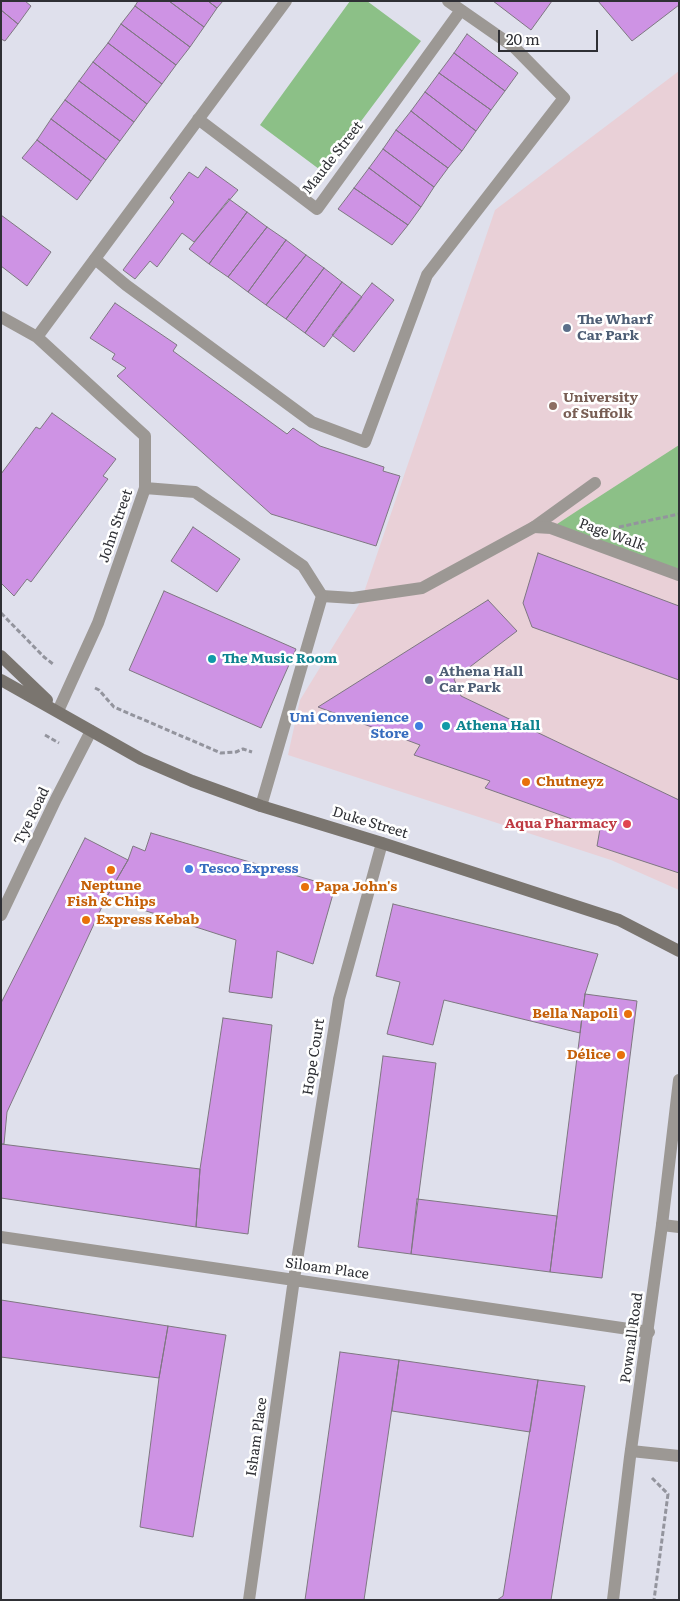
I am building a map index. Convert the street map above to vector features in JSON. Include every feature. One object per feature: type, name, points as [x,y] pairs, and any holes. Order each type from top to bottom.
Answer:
[{"type":"main road","name":"Duke Street","points":[[1,656],[58,711]]},
{"type":"main road","name":"Duke Street","points":[[1,680],[141,759],[184,778],[261,806],[619,920],[679,951]]},
{"type":"street","points":[[37,337],[286,1]]},
{"type":"street","points":[[95,260],[312,422],[365,442],[427,275],[564,98],[514,48],[448,1]]},
{"type":"street","name":"Maude Street","points":[[198,120],[317,209],[461,10]]},
{"type":"street","name":"John Street","points":[[1,317],[37,337],[144,436],[145,488],[98,623],[58,711]]},
{"type":"street","points":[[322,596],[353,598],[422,588],[534,527],[595,483]]},
{"type":"street","points":[[145,488],[195,492],[303,566],[322,596],[261,806]]},
{"type":"street","name":"Page Walk","points":[[534,527],[551,528],[679,575]]},
{"type":"street","name":"Tye Road","points":[[1,916],[56,799],[91,731]]},
{"type":"street","name":"Hope Court","points":[[294,1279],[339,999],[382,843]]},
{"type":"street","name":"Pownall Road","points":[[613,1600],[631,1451],[649,1332],[679,1080]]},
{"type":"street","points":[[662,1226],[679,1228]]},
{"type":"street","name":"Siloam Place","points":[[1,1238],[649,1332]]},
{"type":"street","name":"Isham Place","points":[[249,1600],[294,1279]]},
{"type":"street","points":[[631,1451],[679,1456]]},
{"type":"path","points":[[612,528],[679,514]]},
{"type":"path","points":[[1,613],[44,657],[73,677],[99,690],[114,707],[221,753],[236,752],[244,749],[274,758]]},
{"type":"path","points":[[654,1600],[668,1494]]},
{"type":"shaded area","name":"University of Suffolk","points":[[679,71],[679,890],[611,860],[288,755],[300,700],[361,601],[495,210]]},
{"type":"green space","points":[[350,1],[367,1],[421,41],[323,172],[260,125]]},
{"type":"green space","points":[[679,445],[679,575],[551,528],[583,507]]},
{"type":"building","points":[[1,1],[25,1],[31,6],[18,24],[1,10]]},
{"type":"building","points":[[138,1],[169,1],[204,27],[190,47],[135,6]]},
{"type":"building","points":[[169,1],[208,1],[217,8],[204,27]]},
{"type":"building","points":[[208,1],[223,1],[217,8]]},
{"type":"building","points":[[493,1],[552,1],[531,30]]},
{"type":"building","points":[[598,1],[679,1],[679,5],[632,41]]},
{"type":"building","points":[[135,6],[190,47],[176,65],[121,24]]},
{"type":"building","points":[[1,10],[18,24],[5,41],[1,39]]},
{"type":"building","points":[[121,24],[176,65],[162,84],[108,43]]},
{"type":"building","points":[[467,34],[518,73],[505,91],[454,53]]},
{"type":"building","points":[[108,43],[162,84],[147,104],[93,62]]},
{"type":"building","points":[[454,53],[505,91],[491,110],[439,73]]},
{"type":"building","points":[[93,62],[147,104],[134,122],[79,81]]},
{"type":"building","points":[[439,73],[491,110],[476,131],[425,92]]},
{"type":"building","points":[[79,81],[134,122],[120,141],[65,100]]},
{"type":"building","points":[[425,92],[476,131],[462,151],[411,111]]},
{"type":"building","points":[[65,100],[120,141],[106,160],[51,119]]},
{"type":"building","points":[[411,111],[462,151],[448,168],[396,130]]},
{"type":"building","points":[[51,119],[106,160],[91,181],[37,140]]},
{"type":"building","points":[[396,130],[448,168],[434,187],[383,149]]},
{"type":"building","points":[[37,140],[91,181],[77,200],[22,158]]},
{"type":"building","points":[[383,149],[434,187],[421,207],[369,168]]},
{"type":"building","points":[[206,167],[238,190],[194,242],[182,233],[157,267],[150,261],[135,279],[123,270],[174,202],[170,198],[189,172],[198,178]]},
{"type":"building","points":[[369,168],[421,207],[408,225],[354,188]]},
{"type":"building","points":[[354,188],[408,225],[392,245],[338,209]]},
{"type":"building","points":[[229,199],[247,212],[209,264],[189,249]]},
{"type":"building","points":[[247,212],[267,227],[228,277],[209,264]]},
{"type":"building","points":[[1,215],[51,252],[27,286],[1,266]]},
{"type":"building","points":[[267,227],[286,240],[248,292],[228,277]]},
{"type":"building","points":[[286,240],[306,255],[266,305],[248,292]]},
{"type":"building","points":[[306,255],[324,268],[286,319],[266,305]]},
{"type":"building","points":[[324,268],[342,282],[305,333],[286,319]]},
{"type":"building","points":[[342,282],[362,297],[324,347],[305,333]]},
{"type":"building","points":[[372,283],[394,300],[354,352],[332,335]]},
{"type":"building","points":[[115,303],[177,345],[173,351],[287,434],[293,428],[320,446],[384,467],[383,471],[400,476],[376,546],[271,514],[117,376],[126,368],[112,359],[115,354],[90,338]]},
{"type":"building","points":[[52,413],[116,459],[103,476],[108,479],[31,582],[27,579],[14,596],[1,583],[1,474],[36,427],[40,429]]},
{"type":"building","points":[[193,527],[240,559],[217,592],[171,561]]},
{"type":"building","points":[[538,553],[679,606],[679,680],[532,627],[523,603]]},
{"type":"building","name":"The Music Room","points":[[164,591],[296,649],[261,728],[129,670]]},
{"type":"building","name":"Athena Hall","points":[[488,600],[517,631],[454,679],[461,696],[679,800],[679,873],[597,846],[600,829],[485,788],[490,781],[414,755],[420,745],[318,707]]},
{"type":"building","points":[[151,833],[335,887],[313,964],[277,951],[272,998],[229,992],[236,940],[106,898],[128,860],[133,846],[145,851]]},
{"type":"building","points":[[85,838],[128,860],[106,898],[7,1112],[4,1144],[1,1144],[1,1003]]},
{"type":"building","points":[[393,904],[598,954],[585,994],[580,1033],[444,1000],[433,1045],[387,1034],[400,982],[376,976]]},
{"type":"building","points":[[585,994],[637,1001],[602,1278],[550,1272]]},
{"type":"building","points":[[223,1018],[272,1025],[248,1234],[196,1227],[200,1169]]},
{"type":"building","points":[[383,1056],[436,1063],[411,1254],[358,1247]]},
{"type":"building","points":[[1,1144],[200,1169],[196,1227],[1,1198]]},
{"type":"building","points":[[417,1199],[557,1216],[550,1272],[411,1254]]},
{"type":"building","points":[[1,1300],[168,1326],[159,1378],[1,1357]]},
{"type":"building","points":[[168,1326],[226,1335],[193,1537],[140,1527],[159,1378]]},
{"type":"building","points":[[340,1352],[399,1360],[364,1600],[305,1600]]},
{"type":"building","points":[[399,1360],[538,1380],[530,1432],[392,1411]]},
{"type":"building","points":[[538,1380],[585,1386],[551,1600],[497,1600],[503,1596]]},
{"type":"place","name":"The Wharf Car Park","points":[[567,328]]},
{"type":"place","name":"University of Suffolk","points":[[553,406]]},
{"type":"place","name":"The Music Room","points":[[212,659]]},
{"type":"place","name":"Athena Hall Car Park","points":[[429,680]]},
{"type":"place","name":"Uni Convenience Store","points":[[419,726]]},
{"type":"place","name":"Athena Hall","points":[[446,726]]},
{"type":"place","name":"Chutneyz","points":[[526,782]]},
{"type":"place","name":"Aqua Pharmacy","points":[[627,824]]},
{"type":"place","name":"Tesco Express","points":[[189,869]]},
{"type":"place","name":"Neptune Fish & Chips","points":[[111,870]]},
{"type":"place","name":"Papa John's","points":[[305,887]]},
{"type":"place","name":"Express Kebab","points":[[86,920]]},
{"type":"place","name":"Bella Napoli","points":[[628,1014]]},
{"type":"place","name":"Délice","points":[[621,1055]]}]
